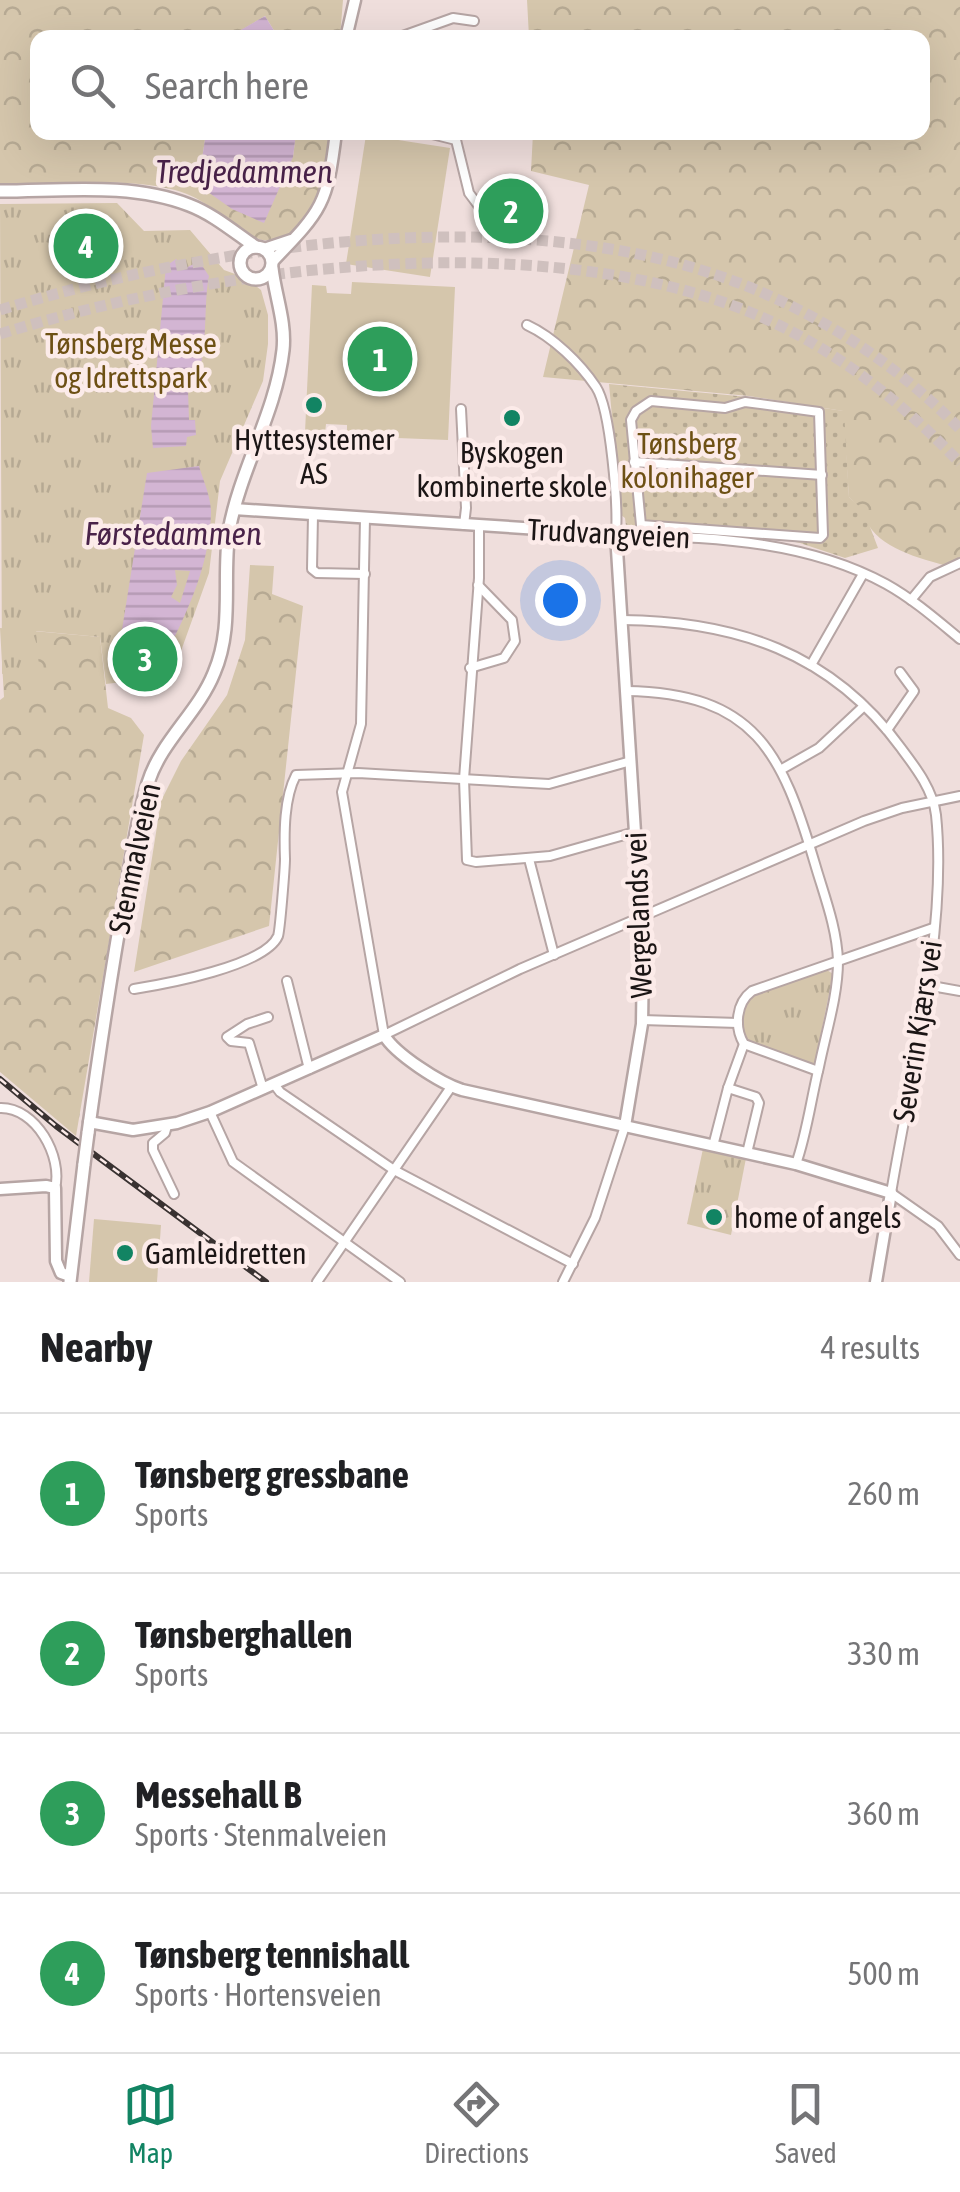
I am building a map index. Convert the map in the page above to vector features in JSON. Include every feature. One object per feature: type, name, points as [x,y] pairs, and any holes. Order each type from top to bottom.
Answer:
[{"type":"main road","points":[[348,30],[355,0]]},
{"type":"main road","points":[[256,279],[266,276],[321,208],[332,171],[335,140]]},
{"type":"main road","points":[[0,191],[145,194],[187,204],[260,248]]},
{"type":"main road","points":[[226,227],[241,257],[247,249],[300,234]]},
{"type":"main road","name":"Stenmalveien","points":[[70,1279],[114,957],[142,805],[161,753],[206,690],[221,653],[226,625],[228,540],[234,508],[271,401],[278,368],[283,340],[272,265],[260,248]]},
{"type":"main road","name":"Stenmalveien","points":[[241,257],[242,272],[256,279],[272,302],[278,368]]},
{"type":"main road","name":"Trudvangveien","points":[[234,508],[616,534]]},
{"type":"main road","name":"Wergelands vei","points":[[616,534],[641,918],[642,1020],[625,1126]]},
{"type":"main road","points":[[89,1128],[133,1130],[167,1126],[210,1112],[384,1034],[390,1045],[452,1087],[796,1164],[891,1193]]},
{"type":"main road","points":[[0,1190],[55,1188],[56,1261],[60,1272],[70,1279]]},
{"type":"main road","name":"Severin Kjærs vei","points":[[876,1282],[891,1193]]},
{"type":"street","points":[[419,30],[453,18],[474,21]]},
{"type":"street","points":[[456,140],[469,192],[478,205]]},
{"type":"street","points":[[527,325],[548,335],[598,388],[606,410],[616,534]]},
{"type":"street","points":[[647,402],[724,408],[745,402],[819,412],[822,475],[824,532],[820,538],[641,525],[631,420],[647,402]]},
{"type":"street","points":[[461,410],[464,525]]},
{"type":"street","points":[[634,462],[822,475]]},
{"type":"street","points":[[313,515],[312,569],[318,573],[365,574]]},
{"type":"street","points":[[365,518],[360,724],[346,774],[343,803],[384,1034],[809,844],[886,813],[960,796]]},
{"type":"street","points":[[479,526],[464,780],[467,860],[528,859],[635,832]]},
{"type":"street","name":"Trudvangveien","points":[[616,534],[778,546],[863,574],[911,600],[960,639]]},
{"type":"street","points":[[911,600],[930,577],[960,563]]},
{"type":"street","points":[[811,665],[863,574]]},
{"type":"street","points":[[470,668],[504,658],[516,641],[512,620],[478,585]]},
{"type":"street","name":"Severin Kjærs vei","points":[[622,620],[671,621],[716,628],[777,647],[811,665],[864,706],[887,730],[918,772],[933,801],[933,928],[891,1193]]},
{"type":"street","points":[[887,730],[914,691],[900,672]]},
{"type":"street","points":[[626,691],[693,698],[721,710],[758,739],[782,769],[809,844],[834,932],[838,963],[835,996],[796,1164]]},
{"type":"street","points":[[782,769],[818,748],[864,706]]},
{"type":"street","points":[[134,989],[204,976],[270,947],[277,939],[285,867],[283,838],[293,777],[300,773],[548,784],[631,762]]},
{"type":"street","points":[[528,859],[554,955]]},
{"type":"street","points":[[818,1071],[744,1044],[738,1024],[740,1007],[748,994],[933,928]]},
{"type":"street","points":[[287,980],[309,1068]]},
{"type":"street","points":[[926,984],[960,991]]},
{"type":"street","points":[[268,1017],[227,1037],[231,1041],[249,1042],[269,1086],[394,1170],[573,1264]]},
{"type":"street","points":[[642,1020],[738,1024]]},
{"type":"street","points":[[713,1146],[744,1044]]},
{"type":"street","points":[[316,1282],[452,1087]]},
{"type":"street","points":[[728,1088],[756,1097],[760,1103],[747,1153]]},
{"type":"street","points":[[0,1108],[14,1110],[50,1141],[57,1174],[55,1188]]},
{"type":"street","points":[[210,1112],[233,1162],[400,1282]]},
{"type":"street","points":[[167,1126],[153,1143],[153,1150],[174,1194]]},
{"type":"street","name":"Wergelands vei","points":[[563,1282],[603,1198],[625,1126]]},
{"type":"street","points":[[891,1193],[938,1226],[960,1255]]},
{"type":"green space","points":[[0,0],[343,0],[341,30],[274,30],[265,16],[242,30],[30,30],[30,140],[205,140],[198,185],[293,157],[295,140],[329,140],[316,202],[289,234],[267,241],[254,237],[206,204],[175,190],[154,186],[110,182],[0,187]]},
{"type":"green space","points":[[527,0],[960,0],[960,570],[901,551],[872,530],[849,497],[843,411],[749,396],[543,377],[589,185],[531,171],[533,140],[930,140],[930,30],[529,30]]},
{"type":"green space","points":[[365,140],[398,140],[450,148],[430,277],[346,264]]},
{"type":"green space","name":"Tønsberg Messe og Idrettspark","points":[[117,203],[144,231],[190,230],[224,270],[246,278],[261,290],[268,315],[263,381],[220,481],[209,573],[172,676],[106,684],[100,637],[36,631],[39,667],[2,674],[0,204]]},
{"type":"green space","points":[[352,282],[455,287],[448,440],[347,436],[347,425],[326,424],[325,433],[305,432],[312,285],[326,286],[327,293],[351,294]]},
{"type":"green space","name":"Tønsberg kolonihager","points":[[609,384],[749,397],[844,411],[849,497],[864,511],[878,548],[845,558],[765,536],[626,526],[621,515]]},
{"type":"green space","points":[[250,565],[274,566],[272,594],[303,606],[269,926],[134,972],[161,801],[181,761],[227,695],[245,640]]},
{"type":"green space","points":[[0,628],[100,637],[108,708],[131,718],[144,735],[76,1136],[0,1072],[0,700],[4,697]]},
{"type":"green space","points":[[827,970],[833,974],[815,1063],[807,1064],[747,1042],[742,1019],[750,997]]},
{"type":"green space","points":[[704,1144],[747,1153],[731,1235],[687,1224]]},
{"type":"green space","name":"Gamleidretten","points":[[94,1219],[161,1225],[157,1282],[89,1282]]},
{"type":"water","points":[[265,16],[274,30],[241,30]]},
{"type":"water","name":"Tredjedammen","points":[[205,140],[295,140],[293,157],[264,223],[232,209],[198,185]]},
{"type":"water","points":[[176,259],[186,268],[199,261],[209,276],[203,353],[188,390],[189,420],[195,420],[196,435],[187,437],[186,446],[153,448],[151,426],[166,266]]},
{"type":"water","name":"Førstedammen","points":[[199,466],[211,506],[204,562],[173,640],[121,636],[147,473]],"holes":[[[175,570],[190,571],[180,603],[171,597],[177,585]]]},
{"type":"tunnel","points":[[0,310],[88,285],[281,249],[382,239],[482,237],[580,245],[674,262],[789,305],[867,351],[960,429]]},
{"type":"tunnel","points":[[0,334],[86,310],[277,274],[377,265],[477,263],[574,270],[667,286],[781,326],[864,377],[960,463]]},
{"type":"railway","points":[[0,1079],[56,1126],[266,1282]]},
{"type":"place","name":"Tønsberghallen","points":[[511,211]]},
{"type":"place","name":"Tønsberg tennishall","points":[[86,246]]},
{"type":"place","name":"Tønsberg gressbane","points":[[380,359]]},
{"type":"place","name":"Hyttesystemer AS","points":[[314,405]]},
{"type":"place","name":"Byskogen kombinerte skole","points":[[512,418]]},
{"type":"place","name":"Messehall B","points":[[145,659]]},
{"type":"place","name":"home of angels","points":[[714,1217]]},
{"type":"place","name":"Gamleidretten","points":[[125,1253]]}]
